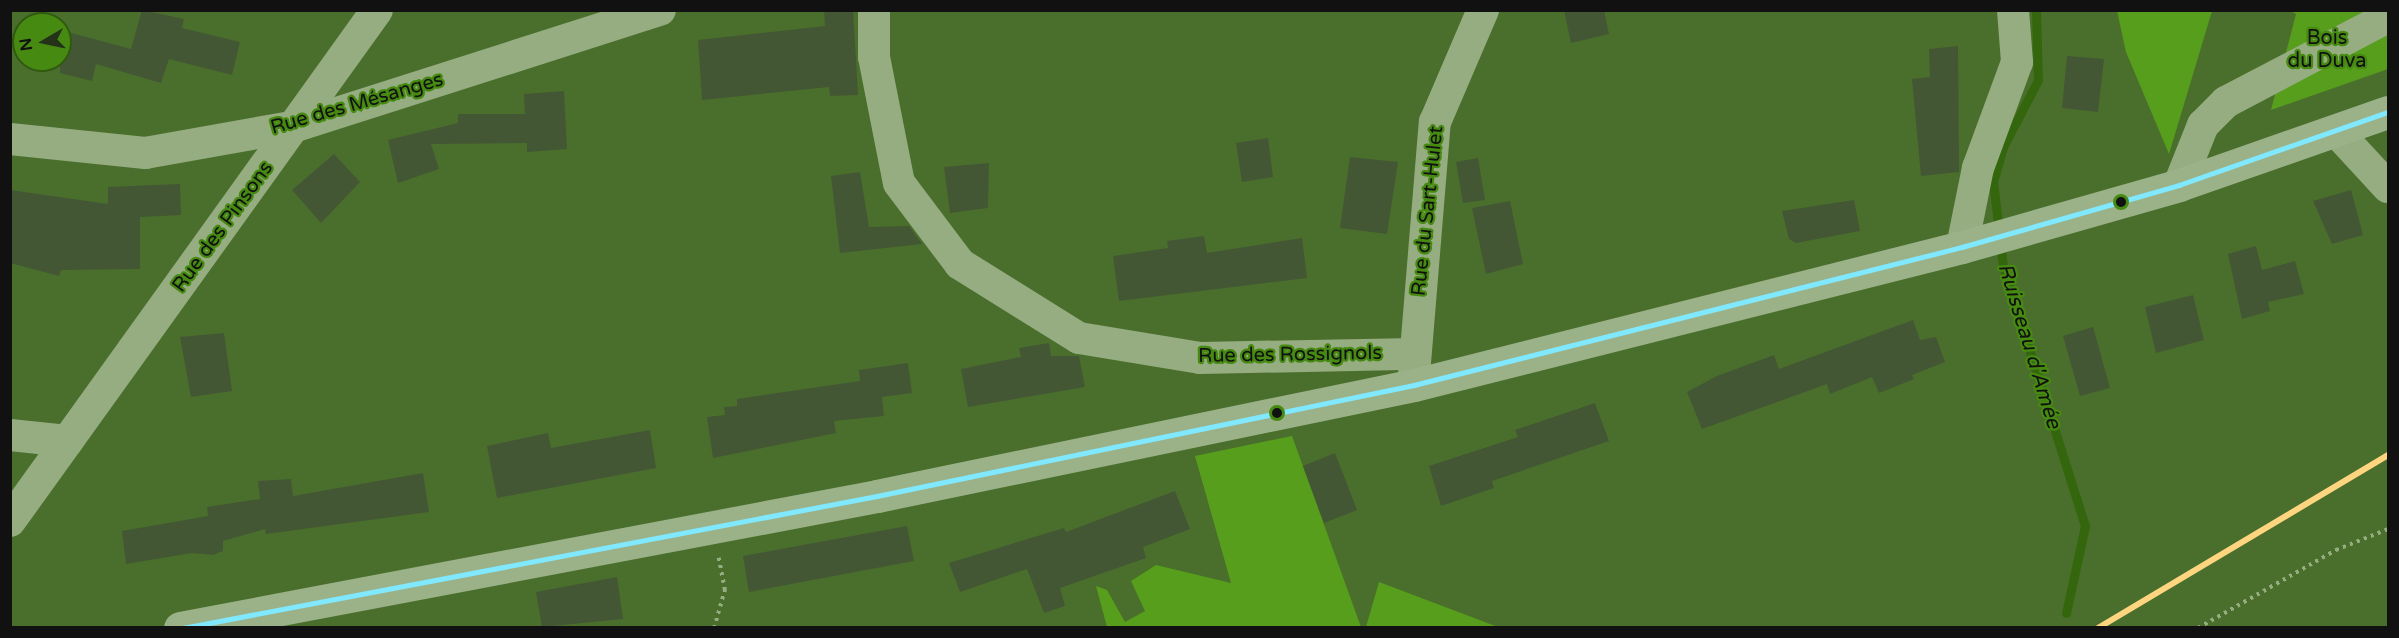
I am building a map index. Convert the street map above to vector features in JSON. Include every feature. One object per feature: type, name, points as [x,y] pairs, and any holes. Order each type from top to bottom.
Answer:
[{"type":"main road","points":[[180,627],[714,527],[1962,247],[2179,185],[2337,132],[2388,112]]},
{"type":"street","name":"Rue des Pinsons","points":[[10,521],[296,126],[377,10]]},
{"type":"street","name":"Rue des Mésanges","points":[[10,139],[145,153],[296,126],[660,10]]},
{"type":"street","name":"Rue des Rossignols","points":[[874,10],[874,57],[899,183],[960,264],[1079,338],[1200,358],[1414,369]]},
{"type":"street","name":"Rue du Sart-Hulet","points":[[1414,369],[1435,122],[1483,10]]},
{"type":"street","points":[[1962,247],[1978,168],[2017,62],[2013,10]]},
{"type":"street","points":[[2179,185],[2203,125],[2226,102],[2388,17]]},
{"type":"street","points":[[2337,132],[2388,187]]},
{"type":"street","points":[[10,435],[68,441]]},
{"type":"path","points":[[714,527],[725,590],[714,627]]},
{"type":"path","points":[[2198,627],[2336,550],[2388,529]]},
{"type":"green space","points":[[2117,11],[2212,11],[2169,154],[2126,52]]},
{"type":"green space","name":"Bois du Duva","points":[[2291,11],[2388,11],[2388,69],[2271,110],[2296,14]]},
{"type":"green space","points":[[1292,436],[1361,627],[1107,627],[1096,586],[1107,590],[1125,622],[1145,611],[1131,581],[1156,565],[1231,583],[1195,456]]},
{"type":"green space","points":[[1379,582],[1498,627],[1366,627]]},
{"type":"building","points":[[142,10],[184,19],[182,28],[240,42],[232,75],[169,59],[161,83],[96,64],[92,81],[60,73],[72,72],[72,33],[131,49]]},
{"type":"building","points":[[824,10],[853,10],[858,95],[830,96],[829,87],[702,100],[698,40],[825,26]]},
{"type":"building","points":[[1564,10],[1604,10],[1609,34],[1571,43]]},
{"type":"building","points":[[1958,46],[1959,172],[1921,176],[1912,79],[1930,77],[1929,49]]},
{"type":"building","points":[[2067,56],[2104,59],[2098,112],[2062,108]]},
{"type":"building","points":[[564,91],[567,149],[527,152],[527,143],[431,144],[439,169],[398,183],[388,140],[458,123],[458,114],[525,114],[524,94]]},
{"type":"building","points":[[1268,138],[1273,177],[1242,182],[1236,143]]},
{"type":"building","points":[[334,154],[360,182],[321,223],[292,190]]},
{"type":"building","points":[[1350,157],[1398,162],[1387,234],[1340,228]]},
{"type":"building","points":[[1478,158],[1485,200],[1463,203],[1456,162]]},
{"type":"building","points":[[989,163],[988,208],[950,213],[944,167]]},
{"type":"building","points":[[860,172],[869,227],[909,226],[922,244],[840,253],[831,176]]},
{"type":"building","points":[[180,184],[181,215],[140,217],[140,269],[61,270],[59,276],[10,263],[10,190],[108,204],[108,187]]},
{"type":"building","points":[[2351,190],[2363,235],[2332,244],[2313,201]]},
{"type":"building","points":[[1854,200],[1860,231],[1796,243],[1789,239],[1782,211]]},
{"type":"building","points":[[1510,201],[1523,264],[1486,274],[1472,208]]},
{"type":"building","points":[[1204,236],[1207,253],[1302,238],[1307,278],[1119,301],[1113,256],[1168,248],[1167,241]]},
{"type":"building","points":[[2256,246],[2262,270],[2295,261],[2304,294],[2268,302],[2270,311],[2242,319],[2228,254]]},
{"type":"building","points":[[2193,295],[2204,340],[2156,353],[2145,307]]},
{"type":"building","points":[[1913,320],[1920,340],[1936,337],[1945,362],[1912,375],[1914,379],[1879,393],[1872,377],[1830,394],[1827,384],[1702,429],[1687,392],[1717,376],[1774,355],[1779,369]]},
{"type":"building","points":[[2093,327],[2110,388],[2080,396],[2063,336]]},
{"type":"building","points":[[224,333],[232,391],[191,397],[180,337]]},
{"type":"building","points":[[1049,343],[1051,356],[1079,356],[1085,387],[968,407],[961,369],[1021,357],[1019,348]]},
{"type":"building","points":[[908,363],[912,393],[882,397],[884,416],[834,421],[836,433],[713,458],[707,417],[725,415],[724,407],[737,406],[737,399],[860,381],[859,370]]},
{"type":"building","points":[[1595,403],[1609,441],[1492,481],[1494,488],[1441,506],[1429,466],[1518,437],[1515,430]]},
{"type":"building","points":[[650,430],[656,468],[497,498],[487,446],[548,433],[551,448]]},
{"type":"building","points":[[1335,453],[1357,510],[1324,523],[1303,466]]},
{"type":"building","points":[[423,473],[429,512],[266,534],[265,529],[223,541],[223,551],[213,555],[192,553],[126,564],[122,531],[208,516],[207,507],[260,499],[258,481],[291,479],[293,496]]},
{"type":"building","points":[[1175,491],[1190,529],[1143,547],[1146,558],[1060,588],[1065,606],[1044,613],[1027,569],[960,592],[949,563],[1064,528],[1066,532]]},
{"type":"building","points":[[907,526],[914,561],[749,592],[743,556]]},
{"type":"building","points":[[617,577],[623,619],[542,627],[536,592]]},
{"type":"waterway","name":"Ruisseau d'Amée","points":[[2036,10],[2038,80],[2003,147],[1993,181],[2003,266],[2085,526],[2066,613]]},
{"type":"transit line","points":[[183,628],[877,496],[1414,385],[1962,247],[2179,185],[2388,112]]},
{"type":"transit line","points":[[2098,628],[2388,455]]}]
